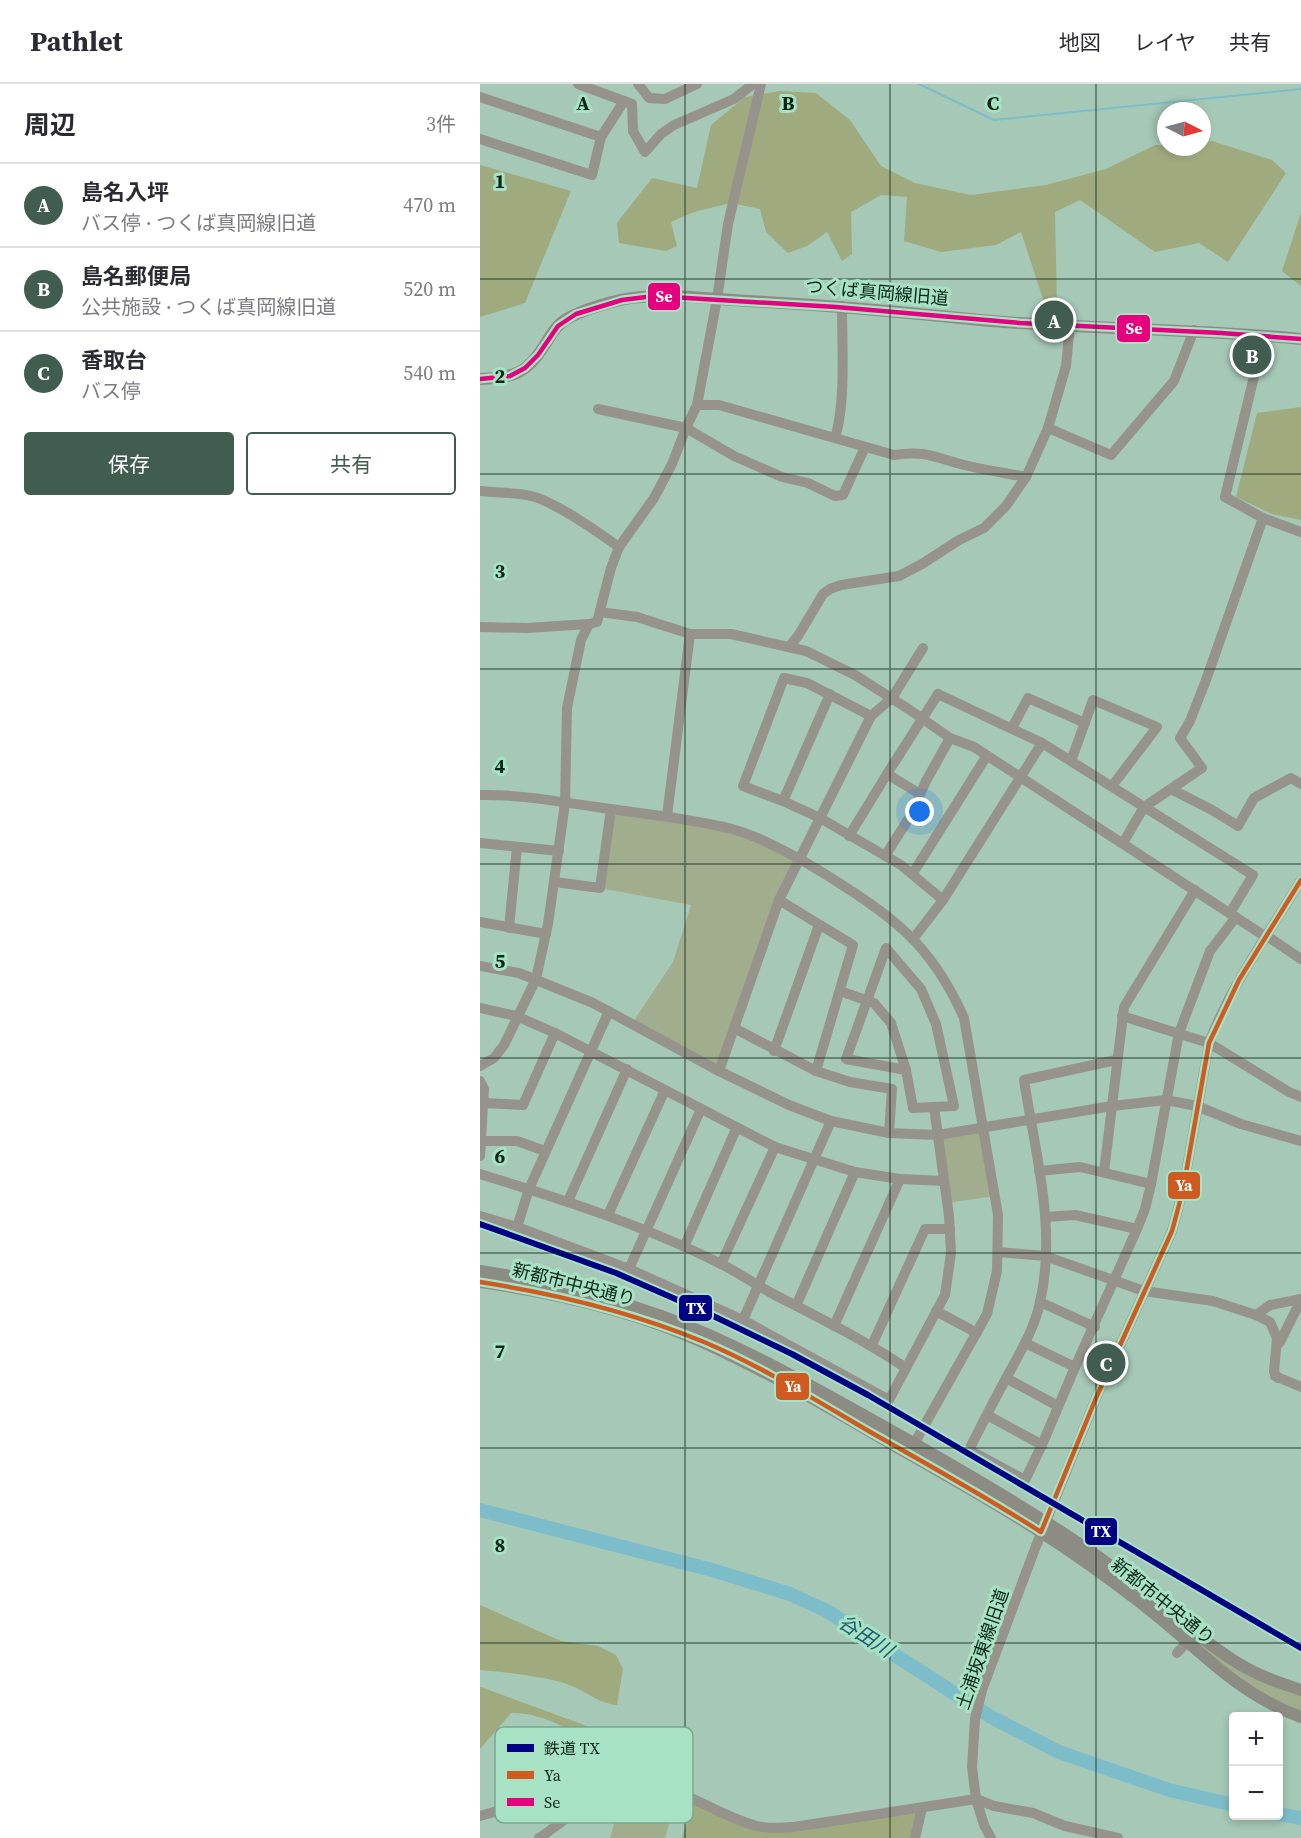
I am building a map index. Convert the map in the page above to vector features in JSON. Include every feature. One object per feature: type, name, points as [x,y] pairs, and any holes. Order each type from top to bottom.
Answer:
[{"type":"main road","name":"つくば真岡線旧道","points":[[480,379],[511,376],[526,369],[560,323],[568,318],[607,304],[641,297],[842,306],[980,320],[1194,330],[1301,339]]},
{"type":"main road","name":"新都市中央通り","points":[[480,1271],[577,1290],[662,1316],[777,1368],[1044,1527],[1098,1556],[1233,1661],[1268,1678],[1301,1690]]},
{"type":"main road","name":"新都市中央通り","points":[[480,1282],[538,1291],[660,1324],[706,1343],[911,1448]]},
{"type":"main road","name":"新都市中央通り","points":[[1044,1527],[1122,1588],[1235,1683],[1262,1700],[1301,1717]]},
{"type":"street","points":[[578,84],[632,104],[633,131],[645,152],[661,134],[674,125],[734,99],[753,84]]},
{"type":"street","points":[[638,84],[649,98],[665,99],[698,84]]},
{"type":"street","points":[[480,627],[527,628],[597,622],[619,547],[654,498],[672,464],[697,405],[717,299],[728,224],[761,84]]},
{"type":"street","points":[[480,97],[601,137]]},
{"type":"street","points":[[480,139],[592,175],[601,137],[624,101]]},
{"type":"street","points":[[835,438],[842,382],[842,306]]},
{"type":"street","points":[[789,647],[823,594],[830,589],[841,585],[899,576],[992,522],[1006,506],[1026,477],[1048,428],[1066,366],[1070,325]]},
{"type":"street","points":[[1048,428],[1111,455],[1174,381],[1194,330]]},
{"type":"street","points":[[1264,335],[1225,497],[1263,518],[1301,532]]},
{"type":"street","points":[[697,405],[719,405],[894,455],[928,453],[963,465],[1026,477]]},
{"type":"street","points":[[598,409],[686,428],[734,456],[782,477],[808,483],[835,496],[843,495],[865,447]]},
{"type":"street","points":[[480,491],[531,496],[599,532],[619,547]]},
{"type":"street","points":[[1123,843],[1144,807],[1202,768],[1180,738],[1190,721],[1206,680],[1263,518]]},
{"type":"street","points":[[600,612],[637,617],[690,634],[731,634],[806,651],[829,661],[892,698],[950,738],[974,747],[986,757],[1301,959]]},
{"type":"street","points":[[480,1066],[494,1058],[504,1045],[516,1016],[536,979],[555,882],[565,803],[567,708],[582,640],[589,624]]},
{"type":"street","points":[[667,816],[690,634]]},
{"type":"street","points":[[719,1071],[779,900],[871,716],[892,698],[923,648]]},
{"type":"street","points":[[871,716],[807,683],[783,678],[743,786],[820,818],[913,873],[943,900]]},
{"type":"street","points":[[783,801],[830,694]]},
{"type":"street","points":[[849,836],[938,694],[1042,743],[1253,875],[1233,915],[1210,951],[1179,1033],[1145,1209],[1095,1327],[1024,1480],[969,1450],[1025,1343],[1040,1302],[1046,1256],[1046,1217],[1024,1080],[1116,1060]]},
{"type":"street","points":[[1012,728],[1028,698],[1085,723]]},
{"type":"street","points":[[1071,761],[1093,700],[1156,727],[1112,786]]},
{"type":"street","points":[[885,856],[911,815],[950,738]]},
{"type":"street","points":[[913,939],[943,900],[1042,743]]},
{"type":"street","points":[[913,873],[986,757]]},
{"type":"street","points":[[887,774],[920,794]]},
{"type":"street","points":[[1171,789],[1238,826],[1254,798],[1291,777],[1301,784]]},
{"type":"street","points":[[480,795],[667,816],[734,830],[801,859],[876,906],[913,939],[937,967],[954,994],[964,1018],[998,1215],[999,1252],[987,1314],[911,1448]]},
{"type":"street","points":[[555,882],[600,888],[611,809]]},
{"type":"street","points":[[480,843],[559,851]]},
{"type":"street","points":[[509,928],[517,847]]},
{"type":"street","name":"土浦坂東線旧道","points":[[991,1838],[984,1825],[976,1799],[972,1767],[975,1719],[982,1690],[1024,1576],[1096,1398],[1172,1231],[1209,1043],[1233,990],[1301,880]]},
{"type":"street","points":[[1104,1172],[1124,1006],[1195,890]]},
{"type":"street","points":[[779,900],[854,945],[816,1071]]},
{"type":"street","points":[[480,922],[546,934]]},
{"type":"street","points":[[774,1051],[819,925]]},
{"type":"street","points":[[840,991],[866,1000],[874,1003],[891,1023],[906,1070],[914,1108],[954,1106],[936,1024],[921,989],[886,948],[866,1000],[846,1059],[906,1070]]},
{"type":"street","points":[[480,966],[519,973],[609,1011],[719,1071],[789,1105],[831,1121],[889,1133],[938,1135],[1112,1106],[1166,1100],[1197,1106],[1241,1124],[1301,1141]]},
{"type":"street","points":[[480,1008],[516,1016],[555,1033],[775,1147],[855,1172],[900,1179],[944,1181]]},
{"type":"street","points":[[517,1227],[529,1189],[545,1151],[609,1011]]},
{"type":"street","points":[[1122,1016],[1209,1043],[1301,1097]]},
{"type":"street","points":[[734,1028],[816,1071],[850,1082],[892,1089],[889,1133]]},
{"type":"street","points":[[483,1103],[523,1105],[555,1033]]},
{"type":"street","points":[[568,1201],[627,1069]]},
{"type":"street","points":[[480,1081],[484,1089],[480,1156]]},
{"type":"street","points":[[608,1215],[664,1090]]},
{"type":"street","points":[[480,1216],[517,1227],[629,1269],[743,1320],[889,1400],[945,1294],[951,1253],[950,1229],[934,1107]]},
{"type":"street","points":[[629,1269],[701,1109]]},
{"type":"street","points":[[743,1320],[831,1121]]},
{"type":"street","points":[[684,1247],[737,1127]]},
{"type":"street","points":[[481,1141],[517,1141],[545,1151]]},
{"type":"street","points":[[721,1264],[775,1147]]},
{"type":"street","points":[[1039,1171],[1080,1167],[1150,1184]]},
{"type":"street","points":[[796,1306],[855,1172]]},
{"type":"street","points":[[480,1174],[608,1215],[684,1247],[721,1264],[758,1287],[872,1345],[906,1368]]},
{"type":"street","points":[[834,1326],[900,1179]]},
{"type":"street","points":[[1046,1217],[1075,1215],[1137,1229]]},
{"type":"street","points":[[872,1345],[925,1229],[950,1229]]},
{"type":"street","points":[[999,1252],[1046,1256],[1144,1291],[1214,1301],[1256,1315],[1270,1322],[1277,1338],[1276,1377],[1301,1387]]},
{"type":"street","points":[[1256,1315],[1270,1305],[1301,1300]]},
{"type":"street","points":[[1277,1345],[1301,1300]]},
{"type":"street","points":[[1040,1302],[1095,1327]]},
{"type":"street","points":[[936,1311],[977,1333]]},
{"type":"street","points":[[1025,1343],[1075,1368]]},
{"type":"street","points":[[1006,1378],[1058,1406]]},
{"type":"street","points":[[987,1414],[1041,1444]]},
{"type":"street","points":[[1178,1653],[1187,1642]]},
{"type":"street","points":[[693,1798],[737,1819],[773,1828],[794,1827],[976,1799],[994,1806],[1033,1813],[1065,1826],[1118,1838]]},
{"type":"street","points":[[915,1838],[922,1808]]},
{"type":"street","points":[[480,1816],[495,1812]]},
{"type":"street","points":[[539,1838],[560,1823]]},
{"type":"green space","points":[[780,91],[816,93],[850,120],[881,166],[915,183],[971,195],[1046,185],[1106,169],[1155,145],[1157,145],[1157,156],[1211,156],[1212,141],[1272,160],[1286,173],[1228,262],[1199,243],[1155,252],[1080,200],[1055,212],[1057,305],[1045,305],[1021,232],[996,245],[941,252],[904,241],[907,197],[881,195],[851,212],[852,254],[842,261],[827,232],[807,246],[788,253],[766,232],[760,209],[731,203],[694,212],[671,222],[677,246],[666,251],[619,243],[617,223],[652,178],[697,188],[711,125],[745,97]]},
{"type":"green space","points":[[480,165],[571,191],[525,303],[480,317]]},
{"type":"green space","points":[[1301,213],[1301,286],[1282,271]]},
{"type":"green space","points":[[1301,407],[1301,520],[1272,514],[1236,497],[1257,413]]},
{"type":"green space","points":[[611,809],[734,830],[801,859],[779,900],[719,1071],[631,1025],[673,962],[691,905],[600,888]]},
{"type":"green space","points":[[984,1127],[995,1196],[947,1203],[938,1135]]},
{"type":"green space","points":[[1066,1538],[1171,1619],[1301,1695],[1301,1712],[1256,1692]]},
{"type":"green space","points":[[480,1605],[561,1641],[598,1646],[616,1655],[623,1669],[617,1705],[605,1703],[574,1687],[554,1680],[480,1670]]},
{"type":"green space","points":[[480,1687],[589,1727],[564,1727],[533,1715],[511,1713],[499,1727],[495,1727],[495,1732],[480,1749]]},
{"type":"green space","points":[[694,1798],[737,1819],[784,1828],[918,1813],[910,1838],[682,1838],[686,1823],[693,1823]]},
{"type":"green space","points":[[614,1823],[669,1823],[665,1838],[610,1838]]},
{"type":"waterway","points":[[919,84],[994,120],[1301,89]]},
{"type":"waterway","name":"谷田川","points":[[480,1510],[712,1570],[790,1594],[827,1611],[991,1717],[1059,1752],[1169,1790],[1229,1804]]},
{"type":"waterway","name":"谷田川","points":[[1283,1815],[1301,1818]]},
{"type":"rail line","name":"TX","points":[[480,1224],[616,1273],[792,1354],[868,1395],[1301,1648]]},
{"type":"transit line","name":"Se","points":[[480,379],[510,376],[525,368],[538,355],[558,326],[576,314],[622,300],[654,296],[836,307],[1020,323],[1301,339]]},
{"type":"transit line","name":"Ya","points":[[480,1282],[594,1305],[677,1331],[704,1342],[790,1385],[1041,1532],[1096,1398],[1172,1231],[1183,1190],[1209,1043],[1239,980],[1301,880]]},
{"type":"place","name":"島名入坪","points":[[1054,320]]},
{"type":"place","name":"島名郵便局","points":[[1252,355]]},
{"type":"place","name":"香取台","points":[[1106,1363]]}]
